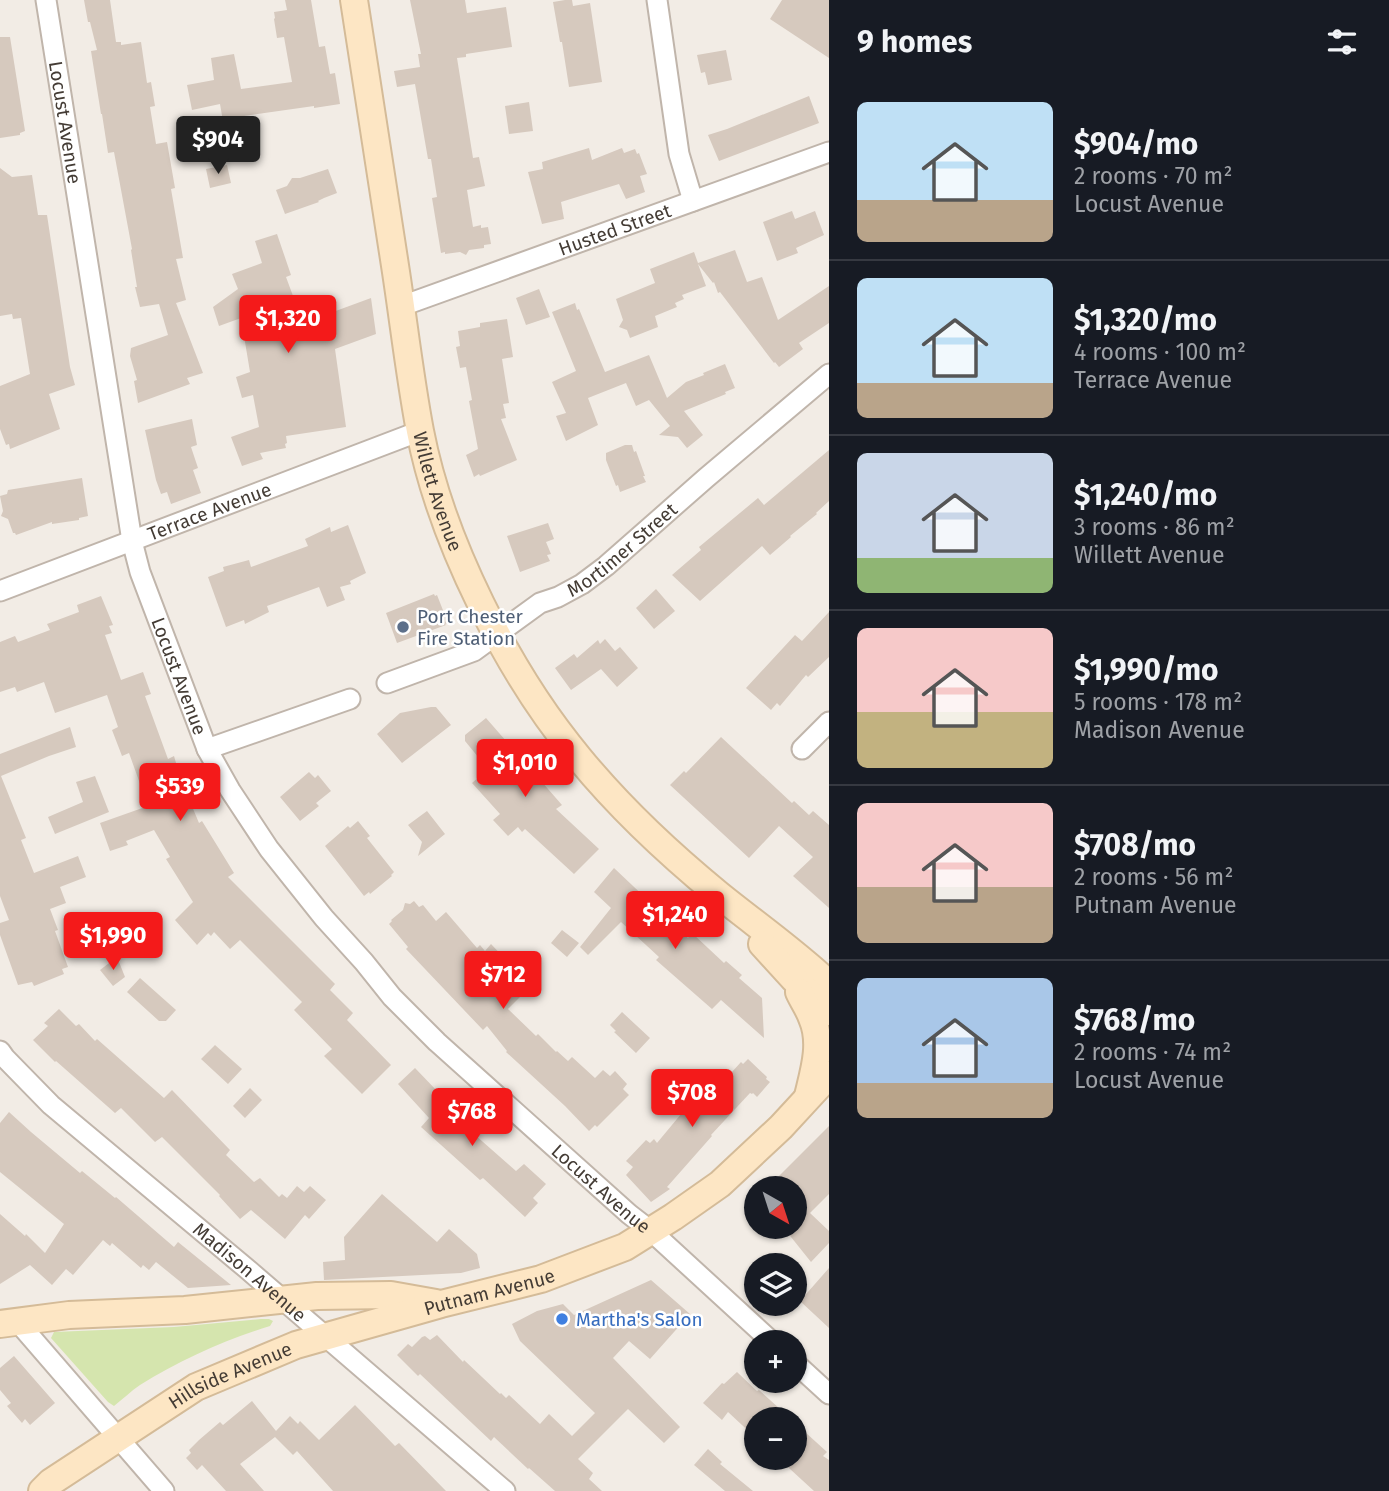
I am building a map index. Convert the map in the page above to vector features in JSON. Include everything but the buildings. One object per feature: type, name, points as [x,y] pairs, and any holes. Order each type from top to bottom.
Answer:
[{"type":"street","name":"Locust Avenue","points":[[46,0],[132,541],[140,572],[207,749],[269,849],[392,997],[437,1042],[759,1330]]},
{"type":"street","name":"Willett Avenue","points":[[354,0],[420,431],[441,506],[466,569],[512,663],[578,757],[621,805],[674,856],[829,984]]},
{"type":"street","points":[[657,0],[679,154],[693,201]]},
{"type":"street","name":"Husted Street","points":[[401,306],[829,152]]},
{"type":"street","name":"Mortimer Street","points":[[387,683],[474,651],[540,603],[582,584],[607,566],[829,374]]},
{"type":"street","name":"Terrace Avenue","points":[[0,591],[420,431]]},
{"type":"street","points":[[207,749],[350,699]]},
{"type":"street","points":[[802,749],[829,722]]},
{"type":"street","name":"Willett Avenue","points":[[717,892],[793,978],[829,1012]]},
{"type":"street","points":[[793,978],[813,1020],[817,1043],[817,1062],[808,1098]]},
{"type":"street","name":"Madison Avenue","points":[[0,1051],[51,1105],[283,1299],[505,1491]]},
{"type":"street","name":"Putnam Avenue","points":[[8,1323],[69,1315],[185,1310],[317,1296],[391,1295],[441,1304],[541,1279],[625,1247],[720,1184],[751,1156],[829,1075]]},
{"type":"street","name":"Hillside Avenue","points":[[42,1491],[117,1437],[196,1387],[296,1345],[441,1304]]},
{"type":"street","points":[[8,1323],[117,1437],[164,1491]]},
{"type":"street","points":[[807,1375],[829,1394]]},
{"type":"green space","points":[[261,1319],[273,1321],[270,1326],[220,1344],[171,1367],[140,1385],[114,1406],[51,1338],[54,1332],[174,1327]]},
{"type":"place","name":"Port Chester Fire Station","points":[[403,627]]},
{"type":"place","name":"Martha's Salon","points":[[562,1319]]}]
